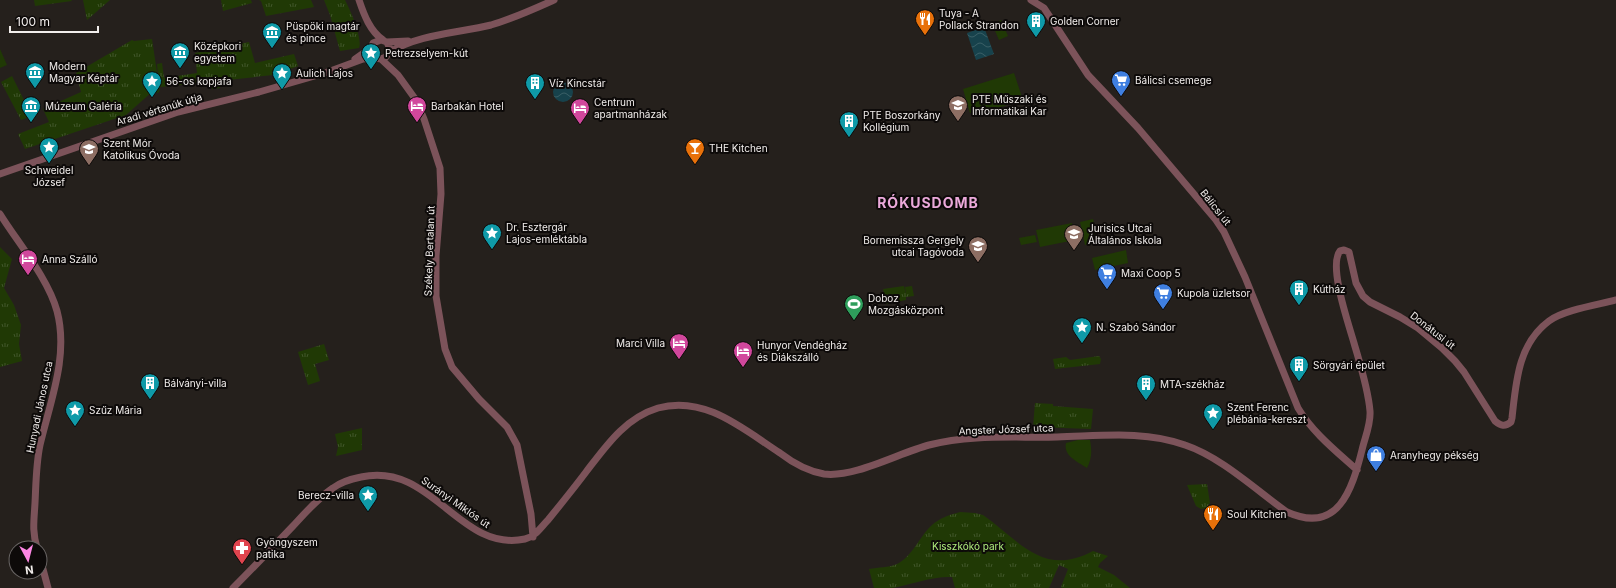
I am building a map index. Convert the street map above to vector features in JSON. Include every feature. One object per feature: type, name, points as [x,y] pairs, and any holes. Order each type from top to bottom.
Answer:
[{"type":"street","points":[[359,0],[368,22],[377,36],[385,41],[390,47],[389,53],[398,75]]},
{"type":"street","points":[[378,58],[397,48],[418,40],[492,24],[527,12],[554,0]]},
{"type":"street","name":"Bálicsi út","points":[[1031,0],[1037,2],[1044,8],[1088,75],[1138,128],[1216,220],[1224,232],[1245,277],[1298,408],[1306,422],[1317,434],[1357,470]]},
{"type":"street","points":[[368,22],[372,53],[398,75]]},
{"type":"street","points":[[372,47],[378,40],[418,40]]},
{"type":"street","name":"Aradi vértanúk útja","points":[[348,64],[372,47]]},
{"type":"street","name":"Aradi vértanúk útja","points":[[0,174],[178,112],[266,90],[325,73],[363,59],[378,58]]},
{"type":"street","name":"Székely Bertalan út","points":[[398,75],[416,100],[440,168],[441,179],[436,296],[445,349],[452,367],[479,399],[506,427],[517,445],[531,514],[533,536]]},
{"type":"street","name":"Hunyadi János utca","points":[[0,214],[38,271],[52,299],[58,319],[60,344],[59,367],[40,446],[36,472],[33,533],[35,540]]},
{"type":"street","name":"Donátusi út","points":[[1357,470],[1368,431],[1370,413],[1363,379],[1339,290],[1337,257],[1340,251],[1344,250],[1349,252],[1356,283],[1363,296],[1370,302],[1418,328],[1442,348],[1464,372],[1495,421],[1499,425],[1504,426],[1511,422],[1518,370],[1528,345],[1536,333],[1549,320],[1577,310],[1616,300]]},
{"type":"street","name":"Angster József utca","points":[[533,536],[585,473],[602,449],[624,427],[652,410],[677,406],[689,406],[714,412],[728,418],[796,465],[816,472],[828,474],[849,473],[930,445],[960,440],[994,437],[1118,435],[1153,436],[1184,444],[1209,455],[1287,512],[1299,518],[1312,519],[1326,516],[1339,506],[1348,493],[1357,470]]},
{"type":"street","name":"Surányi Miklós út","points":[[233,588],[318,500],[335,486],[345,481],[365,476],[384,475],[409,482],[435,498],[477,532],[492,538],[508,541],[526,539],[533,536]]},
{"type":"green space","points":[[34,0],[71,0],[72,1],[35,6]]},
{"type":"green space","points":[[83,0],[110,0],[87,20]]},
{"type":"green space","points":[[221,0],[251,0],[252,3],[223,11]]},
{"type":"green space","points":[[259,0],[311,0],[314,7],[266,16],[261,1]]},
{"type":"green space","points":[[324,0],[345,0],[358,31],[360,44],[359,48],[340,51],[330,15]]},
{"type":"green space","points":[[1001,20],[1008,36],[999,40],[992,24]]},
{"type":"green space","points":[[152,39],[159,86],[157,64],[162,63],[164,78],[197,73],[195,53],[249,42],[255,63],[294,54],[298,66],[281,73],[282,77],[275,79],[273,75],[219,81],[220,88],[212,89],[211,82],[160,87],[159,92],[157,93],[153,91],[126,115],[25,149],[18,134],[49,122],[43,109],[81,92],[76,73],[132,40]]},
{"type":"green space","points":[[0,49],[7,65],[0,68]]},
{"type":"green space","points":[[1014,73],[1023,100],[985,112],[982,104],[983,110],[970,113],[963,89]]},
{"type":"green space","points":[[12,76],[32,116],[21,120],[1,82]]},
{"type":"green space","points":[[1093,219],[1098,242],[1085,245],[1080,222]]},
{"type":"green space","points":[[1072,223],[1075,240],[1040,247],[1036,230]]},
{"type":"green space","points":[[1035,235],[1037,242],[1021,245],[1019,238]]},
{"type":"green space","points":[[0,247],[12,259],[4,288],[14,305],[21,325],[19,344],[22,361],[0,367]]},
{"type":"green space","points":[[1126,250],[1128,263],[1095,270],[1092,258]]},
{"type":"green space","points":[[904,286],[906,295],[905,287],[912,286],[914,296],[906,297],[906,300],[886,304],[883,289]]},
{"type":"green space","points":[[324,344],[329,360],[315,364],[320,381],[308,385],[298,352]]},
{"type":"green space","points":[[1099,356],[1101,359],[1100,364],[1055,369],[1053,359],[1066,357],[1070,360]]},
{"type":"green space","points":[[1035,403],[1093,409],[1091,429],[1033,427]]},
{"type":"green space","points":[[362,428],[362,450],[336,456],[338,447],[335,434]]},
{"type":"green space","points":[[1078,440],[1090,440],[1091,454],[1087,468],[1072,458],[1067,452],[1066,443]]},
{"type":"green space","points":[[1207,484],[1210,503],[1206,508],[1201,509],[1196,506],[1187,485]]},
{"type":"green space","name":"Kisszkókó park","points":[[960,512],[983,515],[1020,544],[1046,558],[1060,560],[1075,558],[1093,551],[1108,556],[1100,563],[1098,567],[1114,575],[1130,588],[1062,588],[1061,587],[1068,569],[1059,565],[1049,588],[955,588],[952,577],[945,577],[893,588],[874,588],[869,569],[890,566],[903,561],[932,525],[938,520]]},
{"type":"water","points":[[984,27],[994,54],[976,60],[967,33]]},
{"type":"water","points":[[563,82],[570,85],[573,92],[570,99],[563,102],[556,99],[553,92],[556,85]]},
{"type":"place","name":"Tuya - A Pollack Strandon","points":[[925,36]]},
{"type":"place","name":"Golden Corner","points":[[1036,38]]},
{"type":"place","name":"Püspöki magtár és pince","points":[[272,49]]},
{"type":"place","name":"Középkori egyetem","points":[[180,69]]},
{"type":"place","name":"Petrezselyem-kút","points":[[371,70]]},
{"type":"place","name":"Modern Magyar Képtár","points":[[35,89]]},
{"type":"place","name":"Aulich Lajos","points":[[282,90]]},
{"type":"place","name":"Bálicsi csemege","points":[[1121,97]]},
{"type":"place","name":"56-os kopjafa","points":[[152,98]]},
{"type":"place","name":"Víz Kincstár","points":[[535,100]]},
{"type":"place","name":"PTE Műszaki és Informatikai Kar","points":[[958,122]]},
{"type":"place","name":"Múzeum Galéria","points":[[31,123]]},
{"type":"place","name":"Barbakán Hotel","points":[[417,123]]},
{"type":"place","name":"Centrum apartmanházak","points":[[580,125]]},
{"type":"place","name":"PTE Boszorkány Kollégium","points":[[849,138]]},
{"type":"place","name":"Schweidel József","points":[[49,164]]},
{"type":"place","name":"THE Kitchen","points":[[695,165]]},
{"type":"place","name":"Szent Mór Katolikus Óvoda","points":[[89,166]]},
{"type":"place","name":"Dr. Esztergár Lajos-emléktábla","points":[[492,250]]},
{"type":"place","name":"Jurisics Utcai Általános Iskola","points":[[1074,251]]},
{"type":"place","name":"Bornemissza Gergely utcai Tagóvoda","points":[[978,263]]},
{"type":"place","name":"Anna Szálló","points":[[28,276]]},
{"type":"place","name":"Maxi Coop 5","points":[[1107,290]]},
{"type":"place","name":"Kútház","points":[[1299,306]]},
{"type":"place","name":"Kupola üzletsor","points":[[1163,310]]},
{"type":"place","name":"Doboz Mozgásközpont","points":[[854,321]]},
{"type":"place","name":"N. Szabó Sándor","points":[[1082,344]]},
{"type":"place","name":"Marci Villa","points":[[679,360]]},
{"type":"place","name":"Hunyor Vendégház és Diákszálló","points":[[743,368]]},
{"type":"place","name":"Sörgyári épület","points":[[1299,382]]},
{"type":"place","name":"Bálványi-villa","points":[[150,400]]},
{"type":"place","name":"MTA-székház","points":[[1146,401]]},
{"type":"place","name":"Szűz Mária","points":[[75,427]]},
{"type":"place","name":"Szent Ferenc plébánia-kereszt","points":[[1213,430]]},
{"type":"place","name":"Aranyhegy pékség","points":[[1376,472]]},
{"type":"place","name":"Berecz-villa","points":[[368,512]]},
{"type":"place","name":"Soul Kitchen","points":[[1213,531]]},
{"type":"place","name":"Gyöngyszem patika","points":[[242,565]]},
{"type":"district","name":"RÓKUSDOMB","points":[[928,203]]}]
